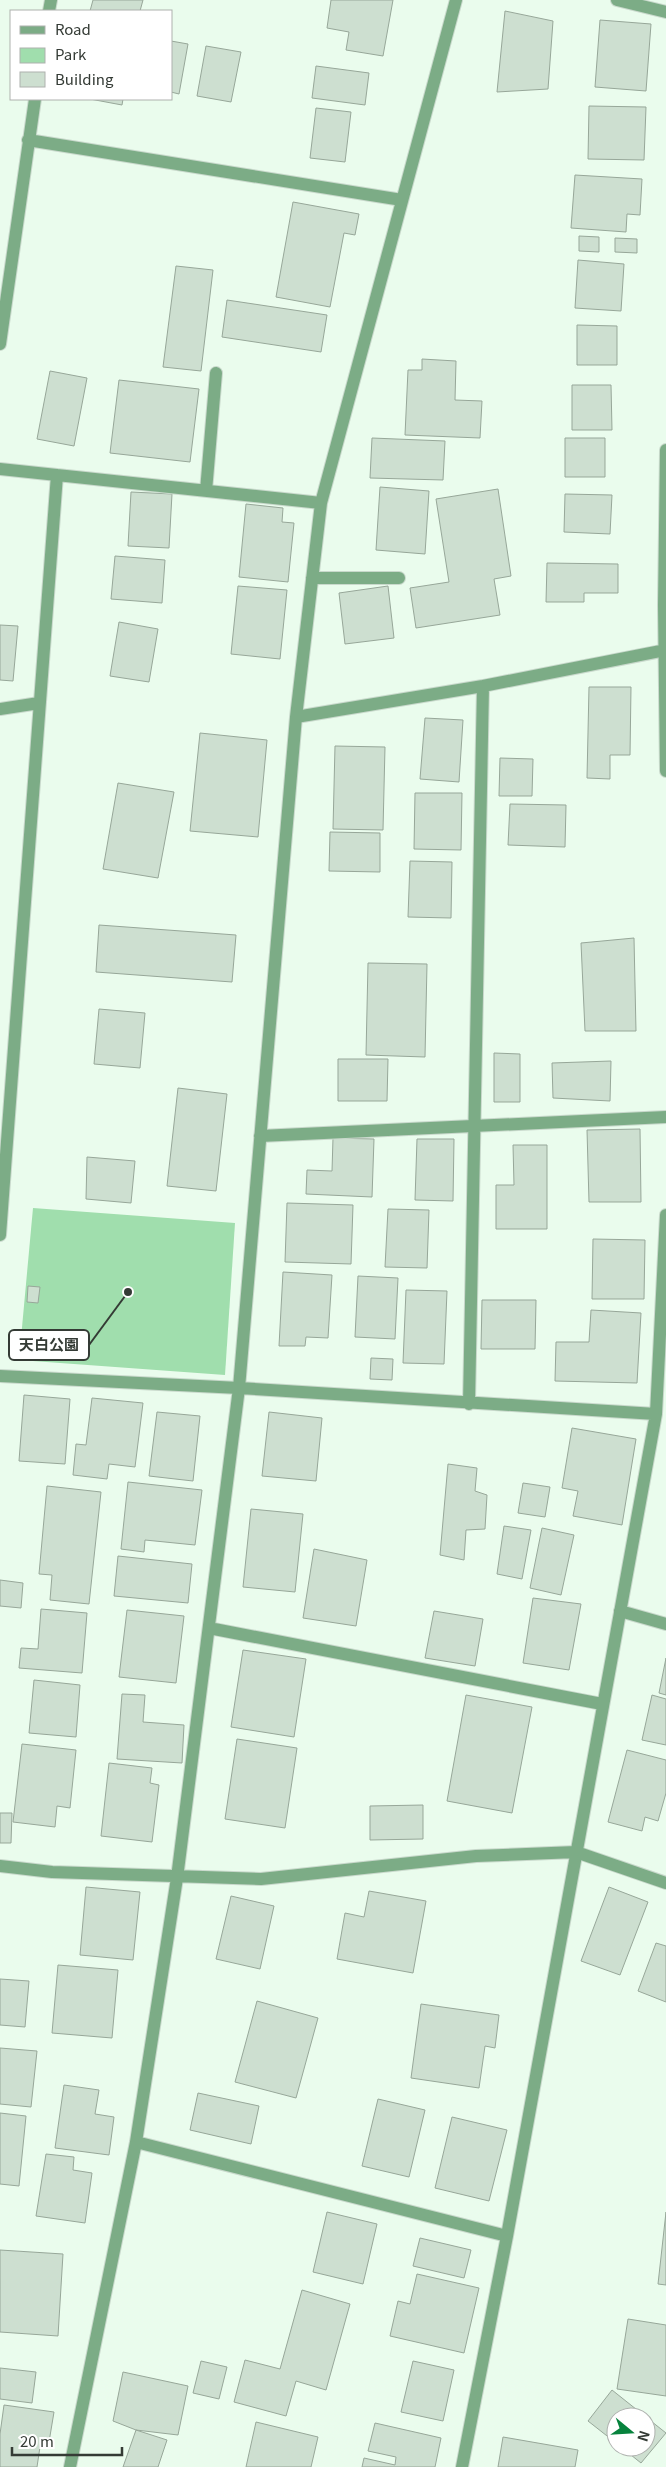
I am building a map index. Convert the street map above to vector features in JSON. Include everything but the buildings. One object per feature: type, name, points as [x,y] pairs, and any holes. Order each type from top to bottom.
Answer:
[{"type":"street","points":[[70,2467],[136,2142],[177,1878],[209,1628],[239,1388],[296,717],[321,503],[456,0]]},
{"type":"street","points":[[617,0],[666,12]]},
{"type":"street","points":[[0,344],[35,100]]},
{"type":"street","points":[[28,140],[402,200]]},
{"type":"street","points":[[206,491],[216,373]]},
{"type":"street","points":[[666,450],[664,605],[666,771]]},
{"type":"street","points":[[0,469],[321,503]]},
{"type":"street","points":[[0,1235],[57,474]]},
{"type":"street","points":[[312,578],[399,578]]},
{"type":"street","points":[[296,717],[483,686],[665,650]]},
{"type":"street","points":[[469,1404],[476,1126],[483,686]]},
{"type":"street","points":[[0,709],[39,703]]},
{"type":"street","points":[[260,1136],[666,1117]]},
{"type":"street","points":[[462,2467],[507,2236],[656,1414],[666,1215]]},
{"type":"street","points":[[0,1376],[239,1388],[469,1404],[656,1414]]},
{"type":"street","points":[[620,1610],[666,1624]]},
{"type":"street","points":[[209,1628],[602,1704]]},
{"type":"street","points":[[0,1866],[52,1872],[177,1878],[261,1879],[476,1856],[576,1852],[666,1883]]},
{"type":"street","points":[[136,2142],[507,2236]]},
{"type":"green space","points":[[33,1208],[235,1223],[225,1375],[19,1360]]},
{"type":"place","name":"天白公園","points":[[128,1292]]}]
